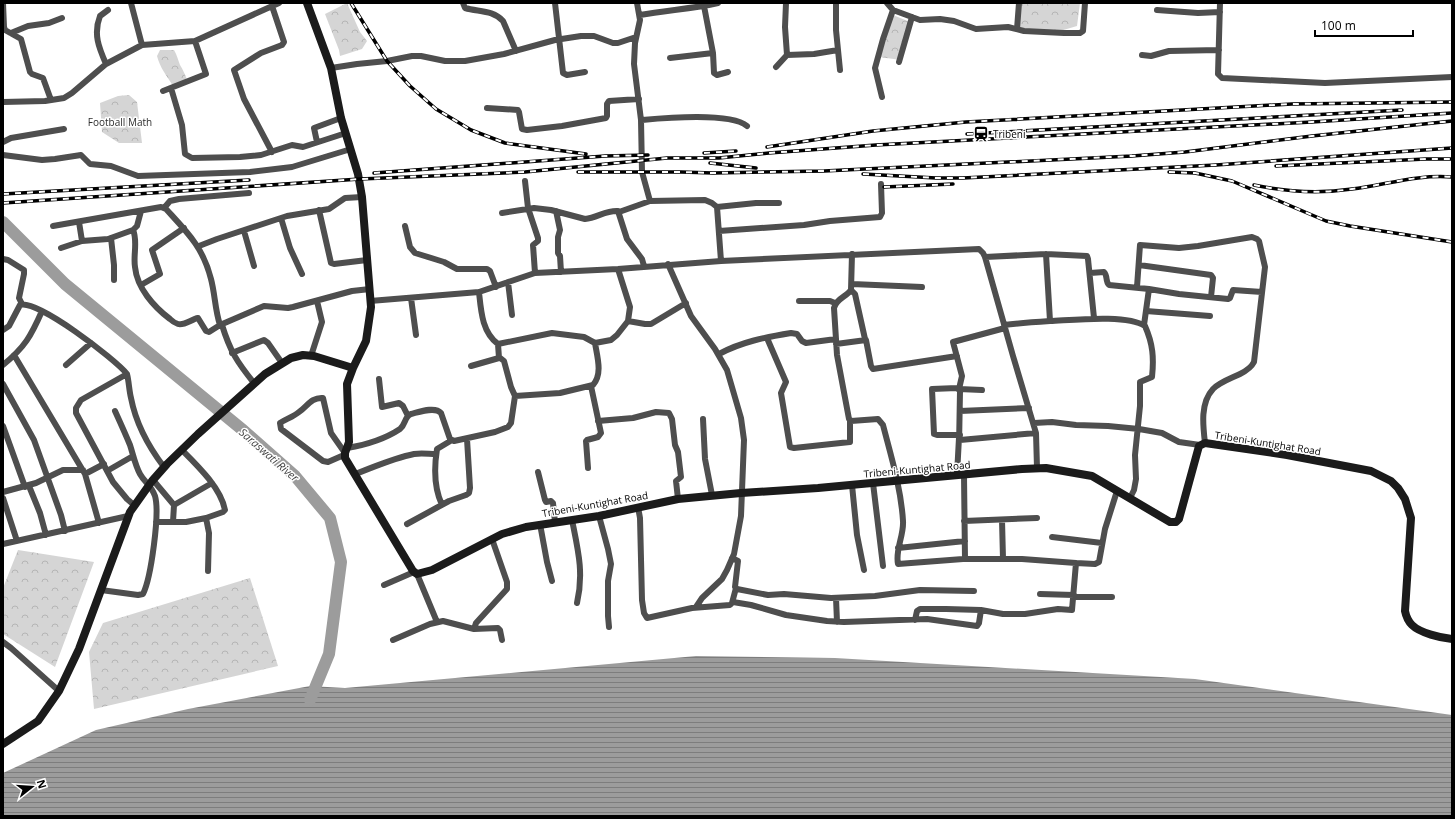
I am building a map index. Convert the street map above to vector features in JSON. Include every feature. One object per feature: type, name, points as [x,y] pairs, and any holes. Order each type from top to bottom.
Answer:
[{"type":"main road","points":[[307,3],[331,68],[341,118],[358,174],[362,197],[370,289],[371,307],[366,341],[347,384],[349,442],[344,458],[416,573]]},
{"type":"main road","points":[[3,744],[38,721],[58,691],[79,649],[128,516],[134,505],[164,467],[254,383],[265,374],[291,358],[304,355],[311,356],[353,368]]},
{"type":"main road","name":"Tribeni-Kuntighat Road","points":[[416,573],[432,570],[502,534],[520,528],[599,516],[678,498],[852,485],[1037,468],[1046,468],[1092,476],[1170,522],[1176,522],[1179,519],[1202,444],[1287,455],[1371,471],[1391,481],[1406,499],[1411,518],[1404,611],[1407,620],[1413,626],[1425,632],[1452,639]]},
{"type":"street","points":[[3,3],[5,30],[18,37],[22,42],[30,72],[43,78],[51,100]]},
{"type":"street","points":[[131,3],[142,45]]},
{"type":"street","points":[[3,102],[51,100],[68,96],[106,64],[142,45],[195,41],[279,3]]},
{"type":"street","points":[[463,3],[465,8],[493,13],[501,18],[516,51]]},
{"type":"street","points":[[555,3],[564,74],[585,72]]},
{"type":"street","points":[[637,3],[640,15],[640,24],[636,38],[634,64],[641,120],[642,172],[650,201]]},
{"type":"street","points":[[640,15],[718,3]]},
{"type":"street","points":[[786,3],[785,27],[787,55]]},
{"type":"street","points":[[836,3],[840,70]]},
{"type":"street","points":[[888,3],[893,10],[922,20],[940,19],[954,21],[976,29],[1008,27],[1024,31],[1064,33],[1082,32],[1085,3]]},
{"type":"street","points":[[1017,29],[1019,3]]},
{"type":"street","points":[[1220,3],[1218,74],[1222,78],[1325,83],[1452,77]]},
{"type":"street","points":[[272,6],[284,42],[282,45],[261,53],[234,70],[247,106],[272,152]]},
{"type":"street","points":[[704,6],[713,53],[715,74],[717,75],[728,72]]},
{"type":"street","points":[[106,64],[100,51],[96,35],[100,16],[108,10]]},
{"type":"street","points":[[882,97],[875,68],[893,10]]},
{"type":"street","points":[[1157,10],[1198,13],[1220,12]]},
{"type":"street","points":[[898,62],[912,17]]},
{"type":"street","points":[[11,33],[28,26],[46,24],[62,18]]},
{"type":"street","points":[[331,68],[387,61],[412,56],[446,61],[465,60],[504,54],[560,39],[589,36],[599,37],[608,42],[618,43],[636,38]]},
{"type":"street","points":[[163,92],[206,74],[195,41]]},
{"type":"street","points":[[776,67],[787,55],[814,54],[838,50]]},
{"type":"street","points":[[1142,55],[1151,56],[1169,51],[1219,50]]},
{"type":"street","points":[[670,58],[713,53]]},
{"type":"street","points":[[171,88],[182,125],[185,154],[192,158],[261,155],[292,145],[302,147],[346,133]]},
{"type":"street","points":[[487,108],[518,110],[522,129],[527,130],[562,126],[606,118],[606,104],[609,101],[639,99]]},
{"type":"street","points":[[317,142],[314,128],[341,118]]},
{"type":"street","points":[[641,120],[717,118],[733,119],[747,126]]},
{"type":"street","points":[[3,142],[11,138],[64,129]]},
{"type":"street","points":[[3,155],[42,160],[81,155],[90,164],[111,166],[138,176],[272,170],[303,164],[351,149]]},
{"type":"street","points":[[525,181],[528,208],[538,238],[538,241],[533,245],[535,273]]},
{"type":"street","points":[[718,231],[804,225],[830,221],[880,217],[882,213],[881,184]]},
{"type":"street","points":[[53,226],[164,208],[170,201],[179,199],[249,193]]},
{"type":"street","points":[[199,246],[281,218],[302,212],[331,208],[345,198],[362,197]]},
{"type":"street","points":[[502,213],[528,208],[556,211],[590,219],[612,211],[619,212],[650,201],[705,200],[712,202],[717,207],[721,261]]},
{"type":"street","points":[[717,207],[751,203],[779,203]]},
{"type":"street","points":[[164,208],[199,246],[212,279],[221,325],[232,353],[254,383]]},
{"type":"street","points":[[319,210],[331,263],[334,264],[367,260]]},
{"type":"street","points":[[61,248],[82,241],[111,238],[133,230],[137,226],[141,211]]},
{"type":"street","points":[[556,211],[560,230],[558,237],[558,252],[560,256],[561,272]]},
{"type":"street","points":[[619,212],[626,240],[642,260],[644,266]]},
{"type":"street","points":[[281,218],[290,248],[302,274]]},
{"type":"street","points":[[79,222],[82,241]]},
{"type":"street","points":[[405,226],[410,247],[415,253],[444,262],[457,269],[487,268],[490,271],[496,287]]},
{"type":"street","points":[[141,285],[160,274],[152,250],[184,228]]},
{"type":"street","points":[[133,230],[135,236],[135,273],[155,307],[176,324],[182,324],[198,318],[207,332],[264,306],[288,308],[352,291],[370,289]]},
{"type":"street","points":[[244,231],[254,266]]},
{"type":"street","points":[[1034,423],[1052,422],[1139,429],[1162,433],[1179,442],[1202,444],[1204,415],[1208,397],[1213,389],[1246,371],[1254,362],[1265,267],[1259,241],[1252,237],[1179,248],[1140,245],[1137,288]]},
{"type":"street","points":[[111,238],[114,280]]},
{"type":"street","points":[[370,301],[479,292],[535,273],[618,269],[721,261],[976,249],[981,251],[985,257],[1034,423],[1036,433],[1037,468]]},
{"type":"street","points":[[766,338],[786,382],[781,393],[790,446],[794,448],[850,442],[850,420],[845,404],[836,342],[834,308],[836,303],[849,294],[852,287],[852,254]]},
{"type":"street","points":[[985,257],[1046,254],[1088,257],[1094,318]]},
{"type":"street","points":[[1046,254],[1050,321]]},
{"type":"street","points":[[3,259],[8,260],[24,270],[19,298],[22,304],[42,311],[70,328],[91,343],[127,374],[130,397],[140,428],[164,467]]},
{"type":"street","points":[[668,264],[691,316],[718,354],[727,370],[743,431],[744,461],[740,516],[732,558],[722,579],[702,598],[696,607]]},
{"type":"street","points":[[1139,265],[1211,275],[1211,297]]},
{"type":"street","points":[[498,344],[558,333],[584,337],[595,343],[613,339],[628,321],[630,307],[618,269]]},
{"type":"street","points":[[1090,273],[1104,272],[1109,285],[1180,294],[1229,299],[1232,290],[1262,292]]},
{"type":"street","points":[[508,282],[512,315]]},
{"type":"street","points":[[852,287],[922,286]]},
{"type":"street","points":[[852,287],[873,369],[957,356]]},
{"type":"street","points":[[1130,498],[1134,490],[1136,479],[1135,455],[1139,429],[1140,382],[1152,377],[1154,359],[1144,325],[1148,289]]},
{"type":"street","points":[[442,505],[438,496],[436,485],[436,454],[438,448],[448,444],[452,440],[467,439],[495,432],[508,427],[512,421],[515,396],[504,362],[499,357],[497,348],[498,344],[487,332],[484,326],[479,292]]},
{"type":"street","points":[[411,298],[416,335]]},
{"type":"street","points":[[311,356],[322,322],[317,301]]},
{"type":"street","points":[[799,301],[836,303]]},
{"type":"street","points":[[628,321],[651,324],[686,303]]},
{"type":"street","points":[[3,330],[9,326],[16,310],[22,304]]},
{"type":"street","points":[[3,365],[14,355],[30,336],[42,311]]},
{"type":"street","points":[[1146,311],[1210,316]]},
{"type":"street","points":[[965,559],[959,389],[962,376],[952,343],[954,341],[1022,322],[1094,318],[1134,322],[1144,325]]},
{"type":"street","points":[[718,354],[738,345],[792,332],[797,334],[802,341],[806,342],[836,342],[865,339]]},
{"type":"street","points":[[232,353],[264,340],[268,343],[282,363]]},
{"type":"street","points":[[66,365],[91,343]]},
{"type":"street","points":[[515,396],[560,393],[591,386],[597,381],[598,373],[595,343]]},
{"type":"street","points":[[14,355],[84,472],[99,523]]},
{"type":"street","points":[[471,366],[499,357]]},
{"type":"street","points":[[127,374],[87,396],[78,403],[76,408],[78,416],[107,471],[118,489],[134,505]]},
{"type":"street","points":[[379,379],[382,407],[399,403],[403,406],[408,416]]},
{"type":"street","points":[[3,384],[34,440],[65,531]]},
{"type":"street","points":[[588,468],[585,444],[587,440],[600,435],[591,386]]},
{"type":"street","points":[[982,390],[934,389],[932,391],[934,434],[960,438],[1036,433]]},
{"type":"street","points":[[345,452],[331,433],[323,398],[320,397],[312,401],[301,411],[280,424],[281,429],[322,461],[328,462],[345,452],[400,429],[404,425],[408,416],[434,409],[439,411],[452,440]]},
{"type":"street","points":[[960,411],[1029,408]]},
{"type":"street","points":[[115,411],[140,474],[146,482],[151,482],[174,505],[173,522]]},
{"type":"street","points":[[598,421],[633,418],[656,412],[669,413],[672,419],[681,477],[676,481],[678,498]]},
{"type":"street","points":[[850,420],[875,418],[882,422],[898,481],[903,522],[898,548],[899,565],[965,559],[1031,559],[1096,564],[1099,562],[1105,529],[1117,491]]},
{"type":"street","points":[[703,419],[705,459],[712,495]]},
{"type":"street","points":[[3,426],[27,486],[40,513],[46,535]]},
{"type":"street","points":[[407,524],[442,505],[469,493],[467,439]]},
{"type":"street","points":[[156,522],[186,522],[206,518],[224,512],[225,510],[212,483],[182,450]]},
{"type":"street","points":[[354,474],[388,461],[408,456],[436,454]]},
{"type":"street","points":[[107,471],[133,456]]},
{"type":"street","points":[[3,492],[47,479],[63,470],[84,472],[104,464]]},
{"type":"street","points":[[538,472],[545,500],[546,502],[553,502],[555,522]]},
{"type":"street","points":[[101,590],[138,595],[143,594],[150,566],[156,522],[156,500],[151,482]]},
{"type":"street","points":[[174,505],[212,483]]},
{"type":"street","points":[[872,483],[883,566]]},
{"type":"street","points":[[852,485],[864,570]]},
{"type":"street","points":[[3,498],[17,541]]},
{"type":"street","points":[[638,507],[640,518],[642,600],[646,617],[648,619],[696,607],[730,605],[736,588],[738,561],[732,558]]},
{"type":"street","points":[[3,544],[128,516]]},
{"type":"street","points":[[599,516],[611,564],[608,581],[609,627]]},
{"type":"street","points":[[206,518],[209,533],[208,571]]},
{"type":"street","points":[[964,521],[1037,518]]},
{"type":"street","points":[[572,520],[581,580],[577,603]]},
{"type":"street","points":[[1002,520],[1002,559]]},
{"type":"street","points":[[540,524],[552,582]]},
{"type":"street","points":[[1052,536],[1102,543]]},
{"type":"street","points":[[474,629],[476,623],[507,589],[507,582],[492,539]]},
{"type":"street","points":[[898,548],[965,541]]},
{"type":"street","points":[[915,620],[917,611],[920,609],[980,610],[1003,614],[1025,614],[1058,609],[1072,610],[1076,563]]},
{"type":"street","points":[[384,585],[416,573],[437,622]]},
{"type":"street","points":[[736,588],[738,590],[768,595],[784,594],[821,598],[875,596],[920,590],[974,591]]},
{"type":"street","points":[[1040,594],[1112,597]]},
{"type":"street","points":[[836,598],[837,622]]},
{"type":"street","points":[[732,602],[795,616],[837,622],[935,620],[977,626],[979,623],[980,610]]},
{"type":"street","points":[[393,640],[437,622],[445,621],[474,629],[498,628],[500,630],[502,640]]},
{"type":"street","points":[[3,642],[58,691]]},
{"type":"green space","points":[[347,3],[360,32],[367,41],[362,49],[340,56],[325,14]]},
{"type":"green space","points":[[1020,3],[1080,3],[1077,26],[1060,31],[1025,31],[1017,26]]},
{"type":"green space","points":[[893,15],[910,22],[901,60],[879,57]]},
{"type":"green space","points":[[160,50],[174,50],[187,80],[173,86],[158,60],[157,56]]},
{"type":"green space","name":"Football Math","points":[[129,95],[137,102],[142,143],[119,143],[102,132],[100,103],[118,96]]},
{"type":"green space","points":[[18,550],[94,562],[55,667],[3,634],[3,588]]},
{"type":"green space","points":[[250,578],[278,666],[94,709],[89,652],[103,623]]},
{"type":"shaded area","points":[[696,656],[835,658],[1195,679],[1452,715],[1452,816],[3,816],[3,773],[96,730],[188,709],[310,686],[345,688]]},
{"type":"waterway","name":"Saraswati River","points":[[3,222],[65,284],[244,431],[295,476],[330,518],[341,562],[329,654],[310,700]]},
{"type":"railway","points":[[351,3],[387,61],[410,86],[436,109],[471,130],[505,143],[586,154]]},
{"type":"railway","points":[[767,147],[873,131],[966,122],[1292,104],[1452,102]]},
{"type":"railway","points":[[967,134],[1402,110]]},
{"type":"railway","points":[[3,203],[360,179],[525,172],[667,158],[719,158],[876,145],[1312,122],[1452,113]]},
{"type":"railway","points":[[578,172],[713,173],[824,171],[1132,156],[1185,152],[1312,136],[1452,121]]},
{"type":"railway","points":[[863,174],[963,178],[1216,165],[1452,148]]},
{"type":"railway","points":[[704,153],[736,151]]},
{"type":"railway","points":[[374,173],[605,156],[648,155]]},
{"type":"railway","points":[[1276,166],[1452,159]]},
{"type":"railway","points":[[710,163],[756,168]]},
{"type":"railway","points":[[1169,172],[1195,173],[1232,181],[1326,221],[1452,242]]},
{"type":"railway","points":[[1254,185],[1291,191],[1315,192],[1339,191],[1414,178],[1439,176],[1452,177]]},
{"type":"railway","points":[[3,194],[249,180]]},
{"type":"railway","points":[[884,187],[953,184]]},
{"type":"place","name":"Tribeni","points":[[981,134]]}]
